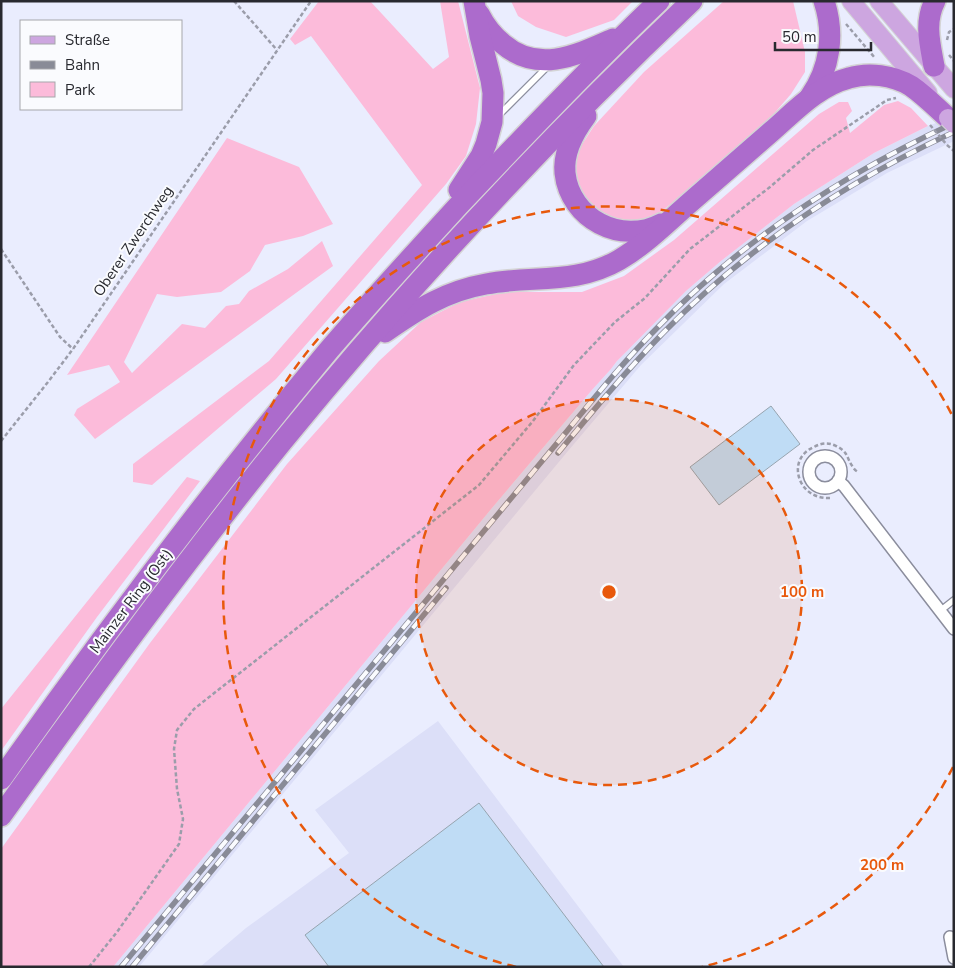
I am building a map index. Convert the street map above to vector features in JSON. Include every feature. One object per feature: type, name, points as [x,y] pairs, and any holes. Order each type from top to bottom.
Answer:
[{"type":"highway","points":[[411,257],[506,155],[659,1]]},
{"type":"highway","points":[[348,363],[520,171],[628,62],[692,1]]},
{"type":"highway","points":[[808,100],[818,86],[829,55],[828,12],[824,1]]},
{"type":"highway","points":[[935,1],[929,16],[928,30],[945,60]]},
{"type":"highway","points":[[475,3],[482,20],[490,31],[508,48],[520,55],[533,59],[554,60],[568,57],[625,34]]},
{"type":"highway","points":[[411,257],[475,167],[486,144],[492,122],[493,93],[480,36],[475,3]]},
{"type":"highway","points":[[628,62],[582,121],[569,146],[565,174],[568,187],[573,198],[588,217],[613,230],[641,231],[654,228],[672,218]]},
{"type":"highway","points":[[348,363],[380,335],[434,301],[459,290],[507,281],[565,278],[584,275],[617,261],[633,251],[808,100],[834,83],[862,75],[890,78],[910,86],[944,122]]},
{"type":"highway","name":"Mainzer Ring (Ost)","points":[[1,779],[187,526],[330,349],[411,257]]},
{"type":"highway","name":"Mainzer Ring (Ost)","points":[[1,816],[128,640],[217,523],[282,441],[348,363]]},
{"type":"main road","points":[[851,1],[944,122]]},
{"type":"main road","points":[[879,1],[945,60],[954,89]]},
{"type":"street","points":[[838,481],[844,486],[954,629]]},
{"type":"street","points":[[950,937],[954,958]]},
{"type":"lane","points":[[492,122],[554,60]]},
{"type":"lane","points":[[940,611],[954,600]]},
{"type":"path","points":[[234,1],[277,50]]},
{"type":"path","name":"Oberer Zwerchweg","points":[[1,441],[72,349],[311,1]]},
{"type":"path","points":[[845,23],[880,63]]},
{"type":"path","points":[[946,43],[950,32],[954,29]]},
{"type":"path","points":[[89,967],[117,932],[179,844],[183,819],[174,749],[177,730],[194,709],[479,485],[532,421],[574,365],[615,322],[644,298],[690,250],[770,187],[813,150],[887,100],[901,96]]},
{"type":"path","points":[[944,122],[947,144],[954,151]]},
{"type":"path","points":[[1,249],[60,337],[72,349]]},
{"type":"path","points":[[830,498],[810,494],[800,480],[799,463],[803,455],[810,448],[820,444],[836,446],[849,458],[852,466],[858,472]]},
{"type":"shaded area","points":[[954,116],[954,141],[887,173],[807,221],[724,284],[641,365],[139,967],[113,967],[492,508],[592,390],[617,361],[686,291],[794,204],[874,153],[928,126]]},
{"type":"shaded area","points":[[438,721],[624,967],[200,967],[246,928],[349,853],[315,810]]},
{"type":"green space","points":[[319,1],[370,1],[433,69],[449,57],[440,1],[458,1],[480,88],[476,124],[466,156],[446,184],[276,379],[152,485],[133,482],[133,464],[269,361],[422,185],[311,36],[295,45],[290,39]]},
{"type":"green space","points":[[511,1],[633,1],[614,20],[566,37],[536,27],[518,16]]},
{"type":"green space","points":[[724,1],[793,1],[805,52],[805,72],[791,94],[759,131],[657,215],[632,224],[613,225],[576,192],[575,161],[581,146],[594,126],[644,72]]},
{"type":"green space","points":[[898,101],[911,108],[928,126],[874,153],[794,204],[686,291],[617,361],[492,508],[113,967],[1,967],[1,849],[150,643],[287,464],[379,361],[421,322],[460,302],[505,292],[582,292],[624,276],[674,240],[819,114],[839,102],[848,102],[852,111],[846,118],[850,133],[884,105]]},
{"type":"green space","points":[[227,138],[299,167],[333,224],[303,236],[265,245],[250,271],[221,292],[177,297],[157,294],[124,362],[132,373],[182,324],[205,328],[226,306],[239,304],[249,291],[288,269],[322,241],[333,266],[95,439],[74,415],[77,409],[120,382],[109,365],[67,375]]},
{"type":"green space","points":[[187,477],[200,481],[97,617],[1,751],[1,709]]},
{"type":"building","points":[[771,406],[800,444],[719,505],[690,467]]},
{"type":"building","points":[[479,803],[604,967],[329,967],[305,935]]},
{"type":"railway","points":[[121,967],[594,398],[658,327],[690,295],[724,266],[796,212],[873,164],[954,123]]},
{"type":"railway","points":[[558,453],[649,347],[728,273],[763,245],[836,195],[954,132]]},
{"type":"railway","points":[[132,967],[446,588]]}]
